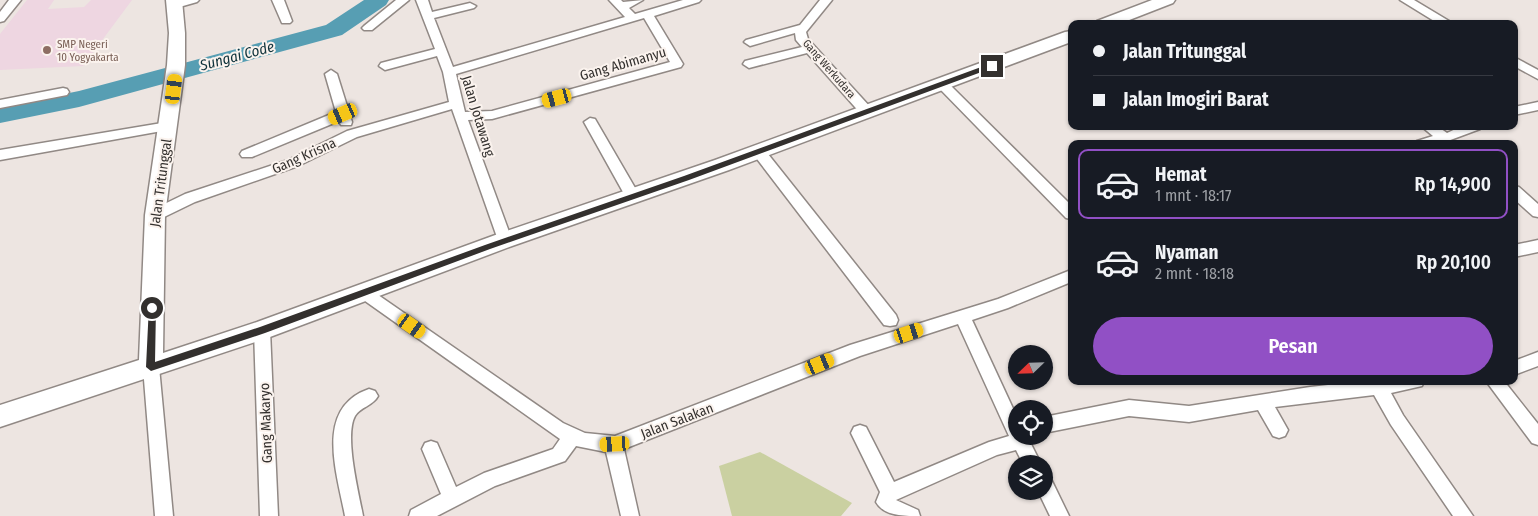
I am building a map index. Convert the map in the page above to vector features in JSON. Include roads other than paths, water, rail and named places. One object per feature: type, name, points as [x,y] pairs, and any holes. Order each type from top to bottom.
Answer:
[{"type":"main road","points":[[1114,20],[1167,0]]},
{"type":"main road","name":"Jalan Tritunggal","points":[[151,367],[155,216],[174,89],[176,66],[175,2]]},
{"type":"main road","points":[[0,416],[262,330],[505,240],[759,152],[1068,37]]},
{"type":"street","points":[[175,2],[193,0]]},
{"type":"street","points":[[278,0],[286,21]]},
{"type":"street","points":[[368,28],[403,0]]},
{"type":"street","name":"Jalan Jotawang","points":[[422,0],[442,51],[458,110],[505,240]]},
{"type":"street","points":[[618,3],[637,0]]},
{"type":"street","points":[[449,72],[695,0]]},
{"type":"street","name":"Gang Werkudara","points":[[826,0],[800,34],[808,49],[867,112]]},
{"type":"street","points":[[1406,0],[1441,20]]},
{"type":"street","points":[[0,5],[14,2]]},
{"type":"street","points":[[0,19],[14,2]]},
{"type":"street","points":[[618,3],[632,17]]},
{"type":"street","points":[[429,16],[470,6]]},
{"type":"street","name":"Gang Abimanyu","points":[[458,110],[492,115],[677,64],[647,13]]},
{"type":"street","points":[[750,42],[805,27]]},
{"type":"street","points":[[749,64],[808,49]]},
{"type":"street","points":[[385,66],[442,51]]},
{"type":"street","points":[[1518,63],[1538,75]]},
{"type":"street","points":[[331,74],[343,114],[352,134]]},
{"type":"street","points":[[942,84],[1068,211]]},
{"type":"street","points":[[0,104],[63,92]]},
{"type":"street","points":[[1518,110],[1538,106]]},
{"type":"street","name":"Gang Krisna","points":[[155,216],[190,198],[277,169],[306,157],[352,134],[458,110]]},
{"type":"street","points":[[247,154],[343,114]]},
{"type":"street","points":[[590,122],[633,197]]},
{"type":"street","points":[[0,155],[168,126]]},
{"type":"street","points":[[1435,130],[1452,139],[1468,130]]},
{"type":"street","points":[[294,134],[306,157]]},
{"type":"street","points":[[759,152],[890,320]]},
{"type":"street","points":[[1518,194],[1538,212]]},
{"type":"street","points":[[1518,250],[1538,246]]},
{"type":"street","name":"Jalan Salakan","points":[[363,292],[549,423],[567,443],[603,445],[616,454],[856,350],[1002,304],[1068,277]]},
{"type":"street","points":[[962,316],[1008,415]]},
{"type":"street","name":"Gang Makaryo","points":[[262,330],[269,516]]},
{"type":"street","points":[[1518,366],[1538,359]]},
{"type":"street","points":[[151,367],[164,516]]},
{"type":"street","points":[[1053,423],[1129,408],[1189,414],[1371,385]]},
{"type":"street","points":[[1379,385],[1397,420],[1464,516]]},
{"type":"street","points":[[1497,385],[1538,437]]},
{"type":"street","points":[[354,516],[344,458],[343,427],[350,408],[369,396]]},
{"type":"street","points":[[1263,402],[1279,430]]},
{"type":"street","points":[[860,433],[890,493]]},
{"type":"street","points":[[911,516],[887,506],[886,499],[890,493],[995,448],[1008,440]]},
{"type":"street","points":[[418,516],[490,479],[559,455],[567,443]]},
{"type":"street","points":[[431,449],[452,498]]},
{"type":"street","points":[[616,454],[630,516]]},
{"type":"street","points":[[1052,500],[1060,516]]},
{"type":"waterway","name":"Sungai Code","points":[[0,115],[79,99],[334,30],[378,0]]},
{"type":"place","name":"SMP Negeri 10 Yogyakarta","points":[[47,50]]}]
